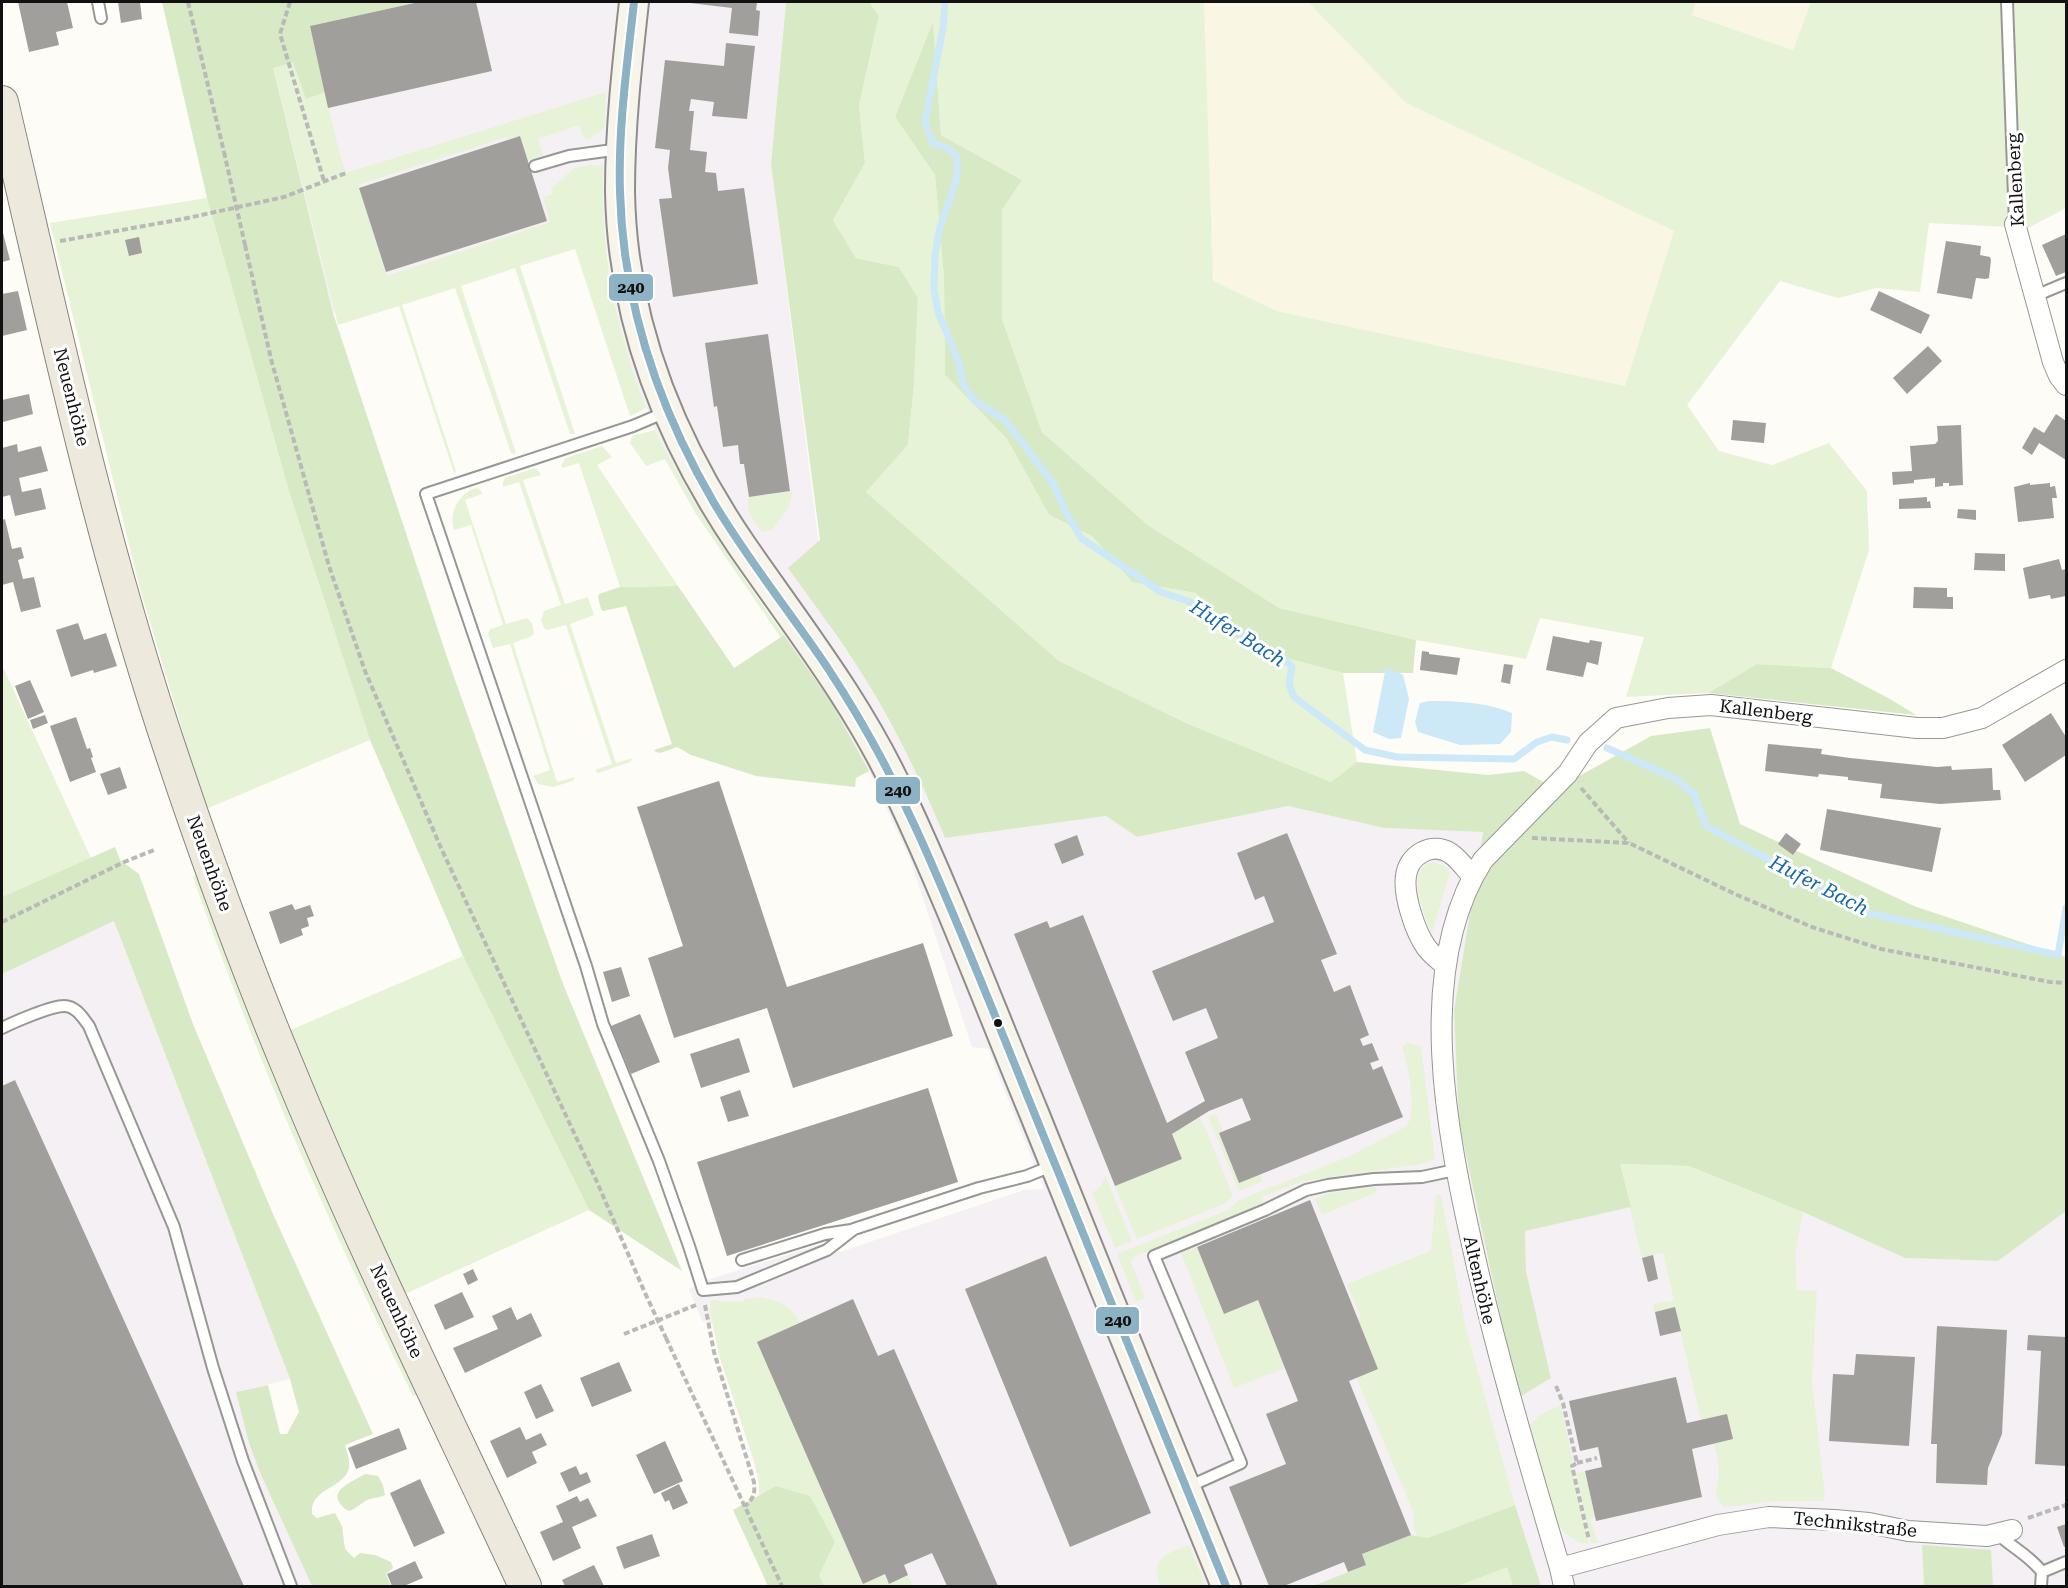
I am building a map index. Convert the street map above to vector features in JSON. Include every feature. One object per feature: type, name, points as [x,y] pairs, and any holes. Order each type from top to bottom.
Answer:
[{"type":"main road","name":"Neuenhöhe","points":[[2,102],[7,148],[36,245],[106,532],[170,750],[208,858],[287,1066],[334,1174],[525,1587]]},
{"type":"street","points":[[634,2],[621,149],[621,211],[630,288],[646,354],[667,412],[682,446],[707,491],[741,544],[844,691],[887,767],[933,867],[1226,1587]]},
{"type":"street","name":"Kallenberg","points":[[2015,224],[2053,362],[2059,376],[2067,385]]},
{"type":"street","name":"Kallenberg","points":[[1504,837],[1568,774],[1588,743],[1616,718],[1668,708],[1711,705],[1917,728],[1943,728],[1982,718],[2067,670]]},
{"type":"street","name":"Altenhöhe","points":[[1504,837],[1472,876],[1455,917],[1446,966],[1442,1010],[1448,1117],[1455,1170],[1497,1351],[1562,1577]]},
{"type":"street","points":[[1446,966],[1425,946],[1418,929],[1409,905],[1405,878],[1407,867],[1417,854],[1435,849],[1443,850],[1460,861],[1472,876]]},
{"type":"street","name":"Technikstraße","points":[[1562,1577],[1593,1558],[1718,1525],[1769,1517],[1834,1520],[1919,1531],[1987,1536],[2005,1533]]},
{"type":"lane","points":[[98,2],[101,18]]},
{"type":"lane","name":"Kallenberg","points":[[2007,2],[2015,224]]},
{"type":"lane","points":[[535,166],[569,156],[621,149]]},
{"type":"lane","points":[[2035,296],[2067,283]]},
{"type":"lane","points":[[667,412],[633,426],[426,494],[586,966],[603,1024],[659,1161],[703,1290],[737,1287],[827,1250],[854,1229]]},
{"type":"lane","points":[[2,1028],[22,1019],[65,1006],[77,1011],[89,1026],[174,1227],[213,1368],[243,1461],[291,1587]]},
{"type":"lane","points":[[742,1260],[825,1234],[854,1229],[978,1188],[1027,1176],[1054,1165]]},
{"type":"lane","points":[[1186,1488],[1241,1463],[1154,1256],[1265,1210],[1306,1190],[1374,1179],[1422,1178],[1455,1170]]},
{"type":"lane","points":[[2005,1533],[2009,1544],[2031,1558],[2042,1572],[2041,1587]]},
{"type":"lane","points":[[2042,1572],[2067,1562]]},
{"type":"path","points":[[188,2],[271,359],[329,566],[365,671],[441,848],[782,1587]]},
{"type":"path","points":[[290,2],[280,34],[324,181]]},
{"type":"path","points":[[36,245],[195,217],[285,197],[346,173]]},
{"type":"path","points":[[1568,774],[1629,843],[1737,895],[1812,927],[1881,949],[2050,982],[2067,983]]},
{"type":"path","points":[[1504,837],[1629,843]]},
{"type":"path","points":[[2,922],[124,862],[154,850]]},
{"type":"path","points":[[703,1290],[714,1352],[754,1482],[755,1493],[752,1500],[745,1506]]},
{"type":"path","points":[[624,1334],[696,1306],[703,1290]]},
{"type":"path","points":[[1556,1386],[1563,1403],[1577,1463]]},
{"type":"path","points":[[1593,1558],[1572,1466],[1597,1458]]},
{"type":"path","points":[[2005,1533],[2029,1517],[2067,1505]]},
{"type":"shaded area","points":[[253,2],[786,2],[771,164],[829,626],[863,675],[908,755],[945,838],[1106,816],[1137,837],[1288,806],[1384,828],[1483,832],[1454,1011],[1551,1378],[1526,1271],[1525,1231],[1687,1166],[1803,1212],[1905,1258],[1998,1261],[2066,1211],[2066,1586],[824,1586],[776,1486],[759,1496],[759,1483],[754,1461],[720,1358],[712,1324],[702,1321],[689,1289],[707,1280],[825,1243],[840,1252],[1024,1190],[1044,1189],[988,1049],[972,1047],[910,859],[869,771],[831,702],[687,492],[655,430],[623,341],[612,288],[604,227],[333,313]]},
{"type":"shaded area","points":[[1204,2],[1308,2],[1406,103],[1674,231],[1625,386],[1277,311],[1212,281]]},
{"type":"shaded area","points":[[1696,2],[1811,2],[1793,50],[1692,15]]},
{"type":"shaded area","points":[[114,921],[290,1379],[237,1392],[261,1475],[312,1586],[2,1586],[2,974]]},
{"type":"green space","points":[[162,2],[419,2],[310,26],[325,92],[306,99],[293,62],[273,68],[333,313],[448,660],[563,984],[682,1271],[589,1210],[463,956],[370,740],[290,495],[207,198]]},
{"type":"green space","points":[[786,2],[869,2],[879,16],[859,105],[865,163],[833,220],[856,258],[899,267],[918,298],[914,385],[908,445],[866,492],[1059,661],[1186,723],[1331,782],[1357,762],[1488,775],[1524,771],[1556,789],[1651,736],[1710,728],[1740,824],[1914,906],[2066,957],[2066,1211],[1998,1261],[1905,1258],[1803,1212],[1688,1166],[1620,1164],[1631,1207],[1525,1231],[1526,1271],[1551,1378],[1518,1398],[1459,1122],[1454,1011],[1483,832],[1384,828],[1288,806],[1137,837],[1106,816],[945,838],[908,756],[876,697],[846,649],[788,568],[820,540],[771,164]]},
{"type":"green space","points":[[869,2],[1204,2],[1213,281],[1277,311],[1625,386],[1674,231],[1406,103],[1308,2],[1696,2],[1692,15],[1793,50],[1811,2],[2066,2],[2066,208],[2028,228],[1929,223],[1920,292],[1877,288],[1838,298],[1780,281],[1687,405],[1719,451],[1772,465],[1829,443],[1867,491],[1869,550],[1831,668],[1757,664],[1708,693],[1626,697],[1644,637],[1540,618],[1526,659],[1416,640],[1279,608],[1148,525],[1042,432],[1002,319],[1002,210],[1022,180],[941,135],[933,24],[895,117],[935,175],[944,278],[945,375],[1007,439],[1049,515],[1092,536],[1132,582],[1194,593],[1244,647],[1343,673],[1357,762],[1331,782],[1186,723],[1059,661],[866,492],[908,445],[914,385],[918,298],[899,267],[856,258],[833,220],[865,163],[859,105],[879,16]]},
{"type":"green space","points":[[933,22],[941,135],[1022,180],[1002,210],[1002,319],[1042,432],[1148,525],[1279,608],[1416,640],[1413,673],[1343,673],[1244,647],[1195,593],[1132,582],[1092,536],[1049,515],[1007,439],[945,375],[944,278],[935,175],[895,117]]},
{"type":"green space","points":[[293,61],[325,92],[346,173],[606,92],[603,130],[588,140],[584,139],[579,125],[538,139],[543,155],[528,160],[520,136],[508,140],[507,137],[358,185],[387,276],[550,222],[543,197],[552,194],[551,189],[574,168],[603,165],[603,213],[613,292],[623,339],[646,408],[630,416],[575,249],[520,266],[575,434],[570,434],[515,268],[461,286],[516,453],[514,454],[511,453],[455,288],[402,305],[456,471],[454,473],[399,306],[338,325],[273,67]]},
{"type":"green space","points":[[207,198],[290,495],[370,740],[206,809],[140,589],[50,223]]},
{"type":"green space","points":[[655,430],[699,510],[784,635],[781,638],[696,514],[665,459],[646,466],[630,443],[632,436]]},
{"type":"green space","points":[[602,446],[612,457],[597,465],[678,586],[620,587],[579,463],[562,468],[561,465],[566,458]]},
{"type":"green space","points":[[537,469],[541,475],[523,480],[565,604],[588,597],[594,615],[570,624],[616,763],[633,758],[630,762],[598,773],[595,770],[612,764],[566,625],[547,630],[541,620],[544,611],[561,605],[519,482],[503,487],[505,478]]},
{"type":"green space","points":[[475,488],[480,489],[482,494],[465,500],[506,624],[527,618],[532,623],[534,633],[532,636],[513,643],[557,782],[575,777],[573,781],[553,787],[538,784],[533,776],[550,770],[510,644],[493,648],[488,634],[490,629],[503,625],[471,525],[454,530],[452,517],[456,505],[464,495]]},
{"type":"green space","points":[[792,491],[792,497],[785,512],[772,530],[762,532],[749,511],[749,497]]},
{"type":"green space","points":[[678,586],[734,668],[784,635],[831,702],[869,771],[856,778],[855,787],[756,776],[691,755],[677,747],[660,753],[654,750],[672,744],[626,606],[603,611],[598,597],[599,594],[620,587]]},
{"type":"green space","points":[[1757,664],[1831,668],[1916,715],[1708,693]]},
{"type":"green space","points":[[2,665],[91,858],[2,897]]},
{"type":"green space","points":[[115,847],[120,860],[139,874],[193,1024],[273,1214],[373,1434],[345,1445],[349,1465],[346,1475],[316,1499],[312,1514],[317,1518],[335,1513],[342,1526],[345,1549],[354,1558],[360,1553],[375,1555],[391,1562],[393,1568],[386,1574],[391,1586],[312,1586],[261,1475],[249,1443],[236,1392],[268,1385],[280,1434],[287,1434],[299,1412],[290,1379],[114,921],[2,974],[2,897]]},
{"type":"green space","points":[[1435,862],[1447,867],[1450,873],[1432,933],[1421,904],[1418,882],[1420,872],[1425,866]]},
{"type":"green space","points":[[198,874],[419,1395],[413,1396],[352,1268],[295,1140],[241,1009],[193,877]]},
{"type":"green space","points":[[463,956],[589,1210],[405,1294],[342,1159],[288,1031]]},
{"type":"green space","points":[[1408,1043],[1421,1046],[1435,1159],[1421,1164],[1304,1181],[1263,1196],[1262,1204],[1134,1257],[1131,1262],[1145,1298],[1136,1301],[1117,1254],[1228,1210],[1239,1200],[1350,1156],[1407,1126],[1410,1118],[1411,1098],[1409,1075],[1402,1046]]},
{"type":"green space","points":[[1216,1114],[1223,1131],[1219,1133],[1239,1182],[1260,1174],[1263,1181],[1239,1191],[1208,1116]]},
{"type":"green space","points":[[1199,1117],[1233,1196],[1226,1203],[1137,1239],[1115,1186],[1182,1159],[1172,1134]]},
{"type":"green space","points":[[1619,1164],[1687,1166],[1803,1212],[1795,1254],[1797,1290],[1817,1291],[1812,1381],[1825,1496],[1823,1501],[1778,1501],[1724,1507],[1717,1498],[1719,1466],[1714,1444],[1732,1439],[1727,1415],[1701,1420],[1675,1308],[1655,1312],[1653,1304],[1674,1300],[1663,1253],[1642,1258]]},
{"type":"green space","points":[[1105,1175],[1132,1241],[1115,1248],[1092,1193],[1101,1186]]},
{"type":"green space","points":[[1376,1187],[1377,1192],[1322,1215],[1315,1199],[1329,1193]]},
{"type":"green space","points":[[1436,1195],[1441,1195],[1466,1329],[1515,1505],[1428,1538],[1417,1536],[1413,1524],[1414,1514],[1356,1377],[1378,1368],[1357,1318],[1361,1316],[1347,1284],[1431,1249]]},
{"type":"green space","points":[[1197,1247],[1224,1314],[1258,1300],[1285,1368],[1234,1388],[1181,1253]]},
{"type":"green space","points":[[759,1297],[788,1307],[800,1323],[757,1342],[889,1584],[908,1575],[913,1586],[824,1586],[776,1486],[759,1496],[759,1483],[754,1461],[720,1358],[710,1311],[711,1300],[734,1302]]},
{"type":"green space","points":[[1561,1405],[1589,1544],[1572,1538],[1559,1525],[1529,1426],[1541,1414]]},
{"type":"green space","points":[[1585,1471],[1595,1517],[1590,1519],[1598,1543],[1591,1543],[1576,1473]]},
{"type":"green space","points":[[365,1474],[378,1476],[385,1495],[367,1500],[348,1511],[341,1505],[338,1494],[346,1485]]},
{"type":"green space","points":[[776,1486],[810,1496],[835,1542],[819,1575],[824,1586],[768,1586],[733,1510]]},
{"type":"green space","points":[[1515,1505],[1541,1586],[1513,1586],[1507,1567],[1458,1586],[1313,1586],[1366,1565],[1362,1554],[1411,1535],[1428,1538]]},
{"type":"green space","points":[[1189,1545],[1206,1586],[1161,1586],[1158,1577],[1158,1563],[1167,1555]]},
{"type":"green space","points":[[1922,1545],[1991,1550],[1993,1586],[1924,1586]]},
{"type":"green space","points":[[1507,1566],[1513,1586],[1458,1586]]},
{"type":"water","points":[[1386,667],[1403,675],[1409,699],[1401,738],[1389,739],[1373,732]]},
{"type":"water","points":[[1429,701],[1492,706],[1512,713],[1511,732],[1500,744],[1460,745],[1418,732],[1415,722],[1420,703]]},
{"type":"building","points":[[18,2],[67,2],[73,28],[56,32],[59,45],[29,52]]},
{"type":"building","points":[[118,2],[140,2],[142,19],[121,23]]},
{"type":"building","points":[[419,2],[476,2],[492,71],[328,108],[310,26]]},
{"type":"building","points":[[690,2],[757,2],[756,10],[760,11],[758,36],[729,33],[732,8]]},
{"type":"building","points":[[726,43],[755,46],[747,119],[712,116],[714,102],[691,99],[689,111],[694,111],[690,150],[707,152],[705,172],[716,173],[718,191],[744,188],[758,284],[673,297],[659,199],[672,198],[668,168],[670,150],[655,148],[665,60],[724,66]]},
{"type":"building","points":[[520,136],[547,221],[386,272],[359,188]]},
{"type":"building","points":[[2,229],[10,260],[2,262]]},
{"type":"building","points":[[2066,234],[2066,272],[2056,276],[2042,245]]},
{"type":"building","points":[[139,237],[142,253],[129,256],[125,240]]},
{"type":"building","points":[[1946,241],[1981,246],[1980,255],[1990,257],[1989,278],[1976,278],[1972,299],[1937,293]]},
{"type":"building","points":[[18,291],[27,330],[2,336],[2,294]]},
{"type":"building","points":[[1879,291],[1930,315],[1921,334],[1870,310]]},
{"type":"building","points":[[768,334],[790,491],[749,497],[744,464],[740,464],[738,445],[723,447],[717,406],[714,407],[705,343]]},
{"type":"building","points":[[1928,346],[1942,361],[1907,394],[1893,378]]},
{"type":"building","points":[[29,394],[33,414],[3,422],[2,400]]},
{"type":"building","points":[[2056,414],[2066,421],[2066,460],[2039,443],[2032,455],[2022,448],[2034,427],[2044,433]]},
{"type":"building","points":[[1733,420],[1766,423],[1764,443],[1731,440]]},
{"type":"building","points":[[1961,425],[1963,485],[1949,486],[1949,483],[1943,483],[1943,486],[1935,487],[1935,478],[1893,485],[1892,472],[1912,471],[1910,446],[1935,444],[1938,441],[1937,426]]},
{"type":"building","points":[[17,444],[18,452],[41,446],[48,471],[19,478],[22,492],[41,488],[46,509],[15,516],[10,495],[2,497],[2,448]]},
{"type":"building","points":[[2030,483],[2030,485],[2050,483],[2050,487],[2055,486],[2057,498],[2052,498],[2054,518],[2018,522],[2014,487]]},
{"type":"building","points":[[1927,497],[1931,508],[1899,509],[1899,499]]},
{"type":"building","points":[[1958,509],[1976,510],[1976,520],[1957,518]]},
{"type":"building","points":[[5,519],[12,549],[21,547],[24,558],[18,560],[23,579],[34,577],[41,607],[21,612],[13,582],[2,585],[2,520]]},
{"type":"building","points":[[1975,553],[2005,554],[2005,571],[1974,570]]},
{"type":"building","points":[[2059,559],[2062,570],[2066,569],[2066,596],[2051,599],[2050,595],[2029,599],[2023,568]]},
{"type":"building","points":[[1914,587],[1947,588],[1947,597],[1953,597],[1953,609],[1913,608]]},
{"type":"building","points":[[78,623],[84,640],[106,633],[117,666],[71,677],[56,630]]},
{"type":"building","points":[[1553,636],[1589,643],[1590,640],[1602,642],[1598,665],[1587,662],[1583,677],[1546,670]]},
{"type":"building","points":[[1422,651],[1460,658],[1457,675],[1420,670]]},
{"type":"building","points":[[1504,664],[1513,665],[1510,684],[1501,682]]},
{"type":"building","points":[[30,680],[44,712],[28,719],[15,686]]},
{"type":"building","points":[[2051,713],[2066,737],[2066,755],[2025,782],[2002,745]]},
{"type":"building","points":[[45,715],[48,723],[33,729],[30,720]]},
{"type":"building","points":[[76,717],[87,749],[90,748],[96,772],[70,782],[50,726]]},
{"type":"building","points":[[1768,744],[1822,749],[1821,754],[1850,758],[1937,767],[1951,766],[1952,770],[1992,768],[1993,790],[2000,790],[2001,800],[1940,804],[1880,798],[1882,784],[1848,780],[1848,777],[1819,774],[1818,777],[1765,771]]},
{"type":"building","points":[[120,767],[127,788],[108,795],[100,774]]},
{"type":"building","points":[[719,781],[787,987],[923,943],[953,1036],[793,1088],[767,1008],[674,1038],[648,958],[683,946],[637,807]]},
{"type":"building","points":[[1827,809],[1941,828],[1932,872],[1820,850]]},
{"type":"building","points":[[1287,833],[1337,954],[1321,960],[1334,992],[1350,985],[1369,1035],[1360,1039],[1363,1046],[1372,1043],[1379,1060],[1370,1063],[1373,1070],[1382,1066],[1403,1117],[1239,1183],[1219,1133],[1251,1120],[1242,1098],[1209,1111],[1172,1134],[1182,1159],[1115,1186],[1014,934],[1047,921],[1050,928],[1083,915],[1167,1123],[1205,1101],[1185,1052],[1218,1038],[1206,1008],[1173,1021],[1152,971],[1274,922],[1264,896],[1255,900],[1237,853]]},
{"type":"building","points":[[1786,833],[1801,844],[1793,855],[1778,844]]},
{"type":"building","points":[[1077,835],[1084,855],[1062,864],[1054,844]]},
{"type":"building","points":[[292,904],[295,910],[310,905],[314,916],[307,918],[309,926],[301,929],[303,935],[280,944],[269,912]]},
{"type":"building","points":[[621,967],[630,996],[612,1002],[603,972]]},
{"type":"building","points":[[640,1014],[660,1062],[631,1074],[611,1026]]},
{"type":"building","points":[[739,1038],[750,1072],[701,1088],[690,1054]]},
{"type":"building","points":[[15,1080],[244,1586],[2,1586],[2,1086]]},
{"type":"building","points":[[928,1088],[958,1182],[727,1256],[697,1162]]},
{"type":"building","points":[[740,1090],[749,1116],[728,1122],[720,1097]]},
{"type":"building","points":[[1310,1200],[1378,1369],[1349,1381],[1411,1535],[1362,1554],[1366,1565],[1348,1572],[1344,1562],[1284,1586],[1269,1586],[1229,1487],[1286,1464],[1266,1414],[1298,1401],[1258,1300],[1224,1314],[1197,1247]]},
{"type":"building","points":[[1653,1255],[1658,1279],[1648,1282],[1642,1258]]},
{"type":"building","points":[[1046,1256],[1151,1513],[1070,1547],[965,1289]]},
{"type":"building","points":[[473,1269],[478,1280],[468,1285],[463,1274]]},
{"type":"building","points":[[462,1292],[474,1317],[445,1330],[434,1305]]},
{"type":"building","points":[[853,1299],[878,1356],[894,1349],[998,1586],[947,1586],[932,1553],[904,1565],[908,1575],[889,1584],[885,1574],[863,1584],[757,1342]]},
{"type":"building","points":[[511,1307],[517,1320],[531,1313],[542,1336],[465,1373],[453,1348],[498,1329],[492,1316]]},
{"type":"building","points":[[1675,1307],[1681,1331],[1660,1336],[1655,1312]]},
{"type":"building","points":[[1937,1326],[2007,1330],[2002,1434],[1988,1468],[1987,1485],[1936,1483],[1937,1444],[1931,1444]]},
{"type":"building","points":[[2028,1335],[2066,1337],[2066,1466],[2035,1464],[2041,1351],[2027,1350]]},
{"type":"building","points":[[1856,1354],[1915,1357],[1909,1446],[1829,1441],[1833,1374],[1854,1375]]},
{"type":"building","points":[[619,1362],[632,1391],[592,1407],[580,1378]]},
{"type":"building","points":[[1676,1377],[1687,1423],[1727,1414],[1733,1439],[1692,1449],[1702,1497],[1596,1521],[1585,1471],[1602,1467],[1598,1447],[1580,1451],[1569,1401]]},
{"type":"building","points":[[541,1384],[554,1411],[536,1419],[524,1392]]},
{"type":"building","points":[[520,1427],[526,1440],[541,1433],[547,1445],[532,1452],[537,1463],[507,1478],[490,1441]]},
{"type":"building","points":[[399,1428],[407,1449],[356,1469],[348,1448]]},
{"type":"building","points":[[665,1441],[683,1481],[654,1494],[636,1455]]},
{"type":"building","points":[[576,1466],[580,1475],[587,1472],[591,1482],[569,1492],[560,1473]]},
{"type":"building","points":[[420,1479],[445,1533],[414,1547],[390,1493]]},
{"type":"building","points":[[679,1484],[688,1503],[673,1510],[669,1500],[665,1502],[661,1493]]},
{"type":"building","points":[[577,1496],[580,1502],[588,1498],[597,1516],[572,1527],[581,1548],[553,1561],[540,1532],[563,1522],[556,1506]]},
{"type":"building","points":[[2066,1524],[2066,1546],[2064,1547],[2057,1527]]},
{"type":"building","points":[[652,1534],[660,1556],[624,1569],[616,1547]]},
{"type":"building","points":[[415,1561],[423,1578],[404,1586],[392,1586],[387,1574]]},
{"type":"building","points":[[594,1565],[604,1586],[565,1586],[562,1580]]},
{"type":"waterway","name":"Hufer Bach","points":[[945,2],[943,28],[925,122],[933,144],[946,147],[957,157],[957,178],[939,231],[935,255],[934,289],[938,312],[959,363],[963,384],[975,401],[1004,419],[1053,483],[1081,538],[1161,592],[1199,605],[1216,622],[1281,656],[1292,667],[1289,684],[1294,697],[1365,750],[1397,757],[1514,759],[1537,742],[1552,737],[1567,740]]},
{"type":"waterway","name":"Hufer Bach","points":[[1607,748],[1673,777],[1694,794],[1706,826],[1868,913],[2058,955],[2066,908]]},
{"type":"transit line","name":"240","points":[[634,2],[620,145],[620,192],[628,274],[636,314],[660,392],[676,430],[714,503],[840,687],[876,748],[908,811],[972,959],[1226,1586]]}]
